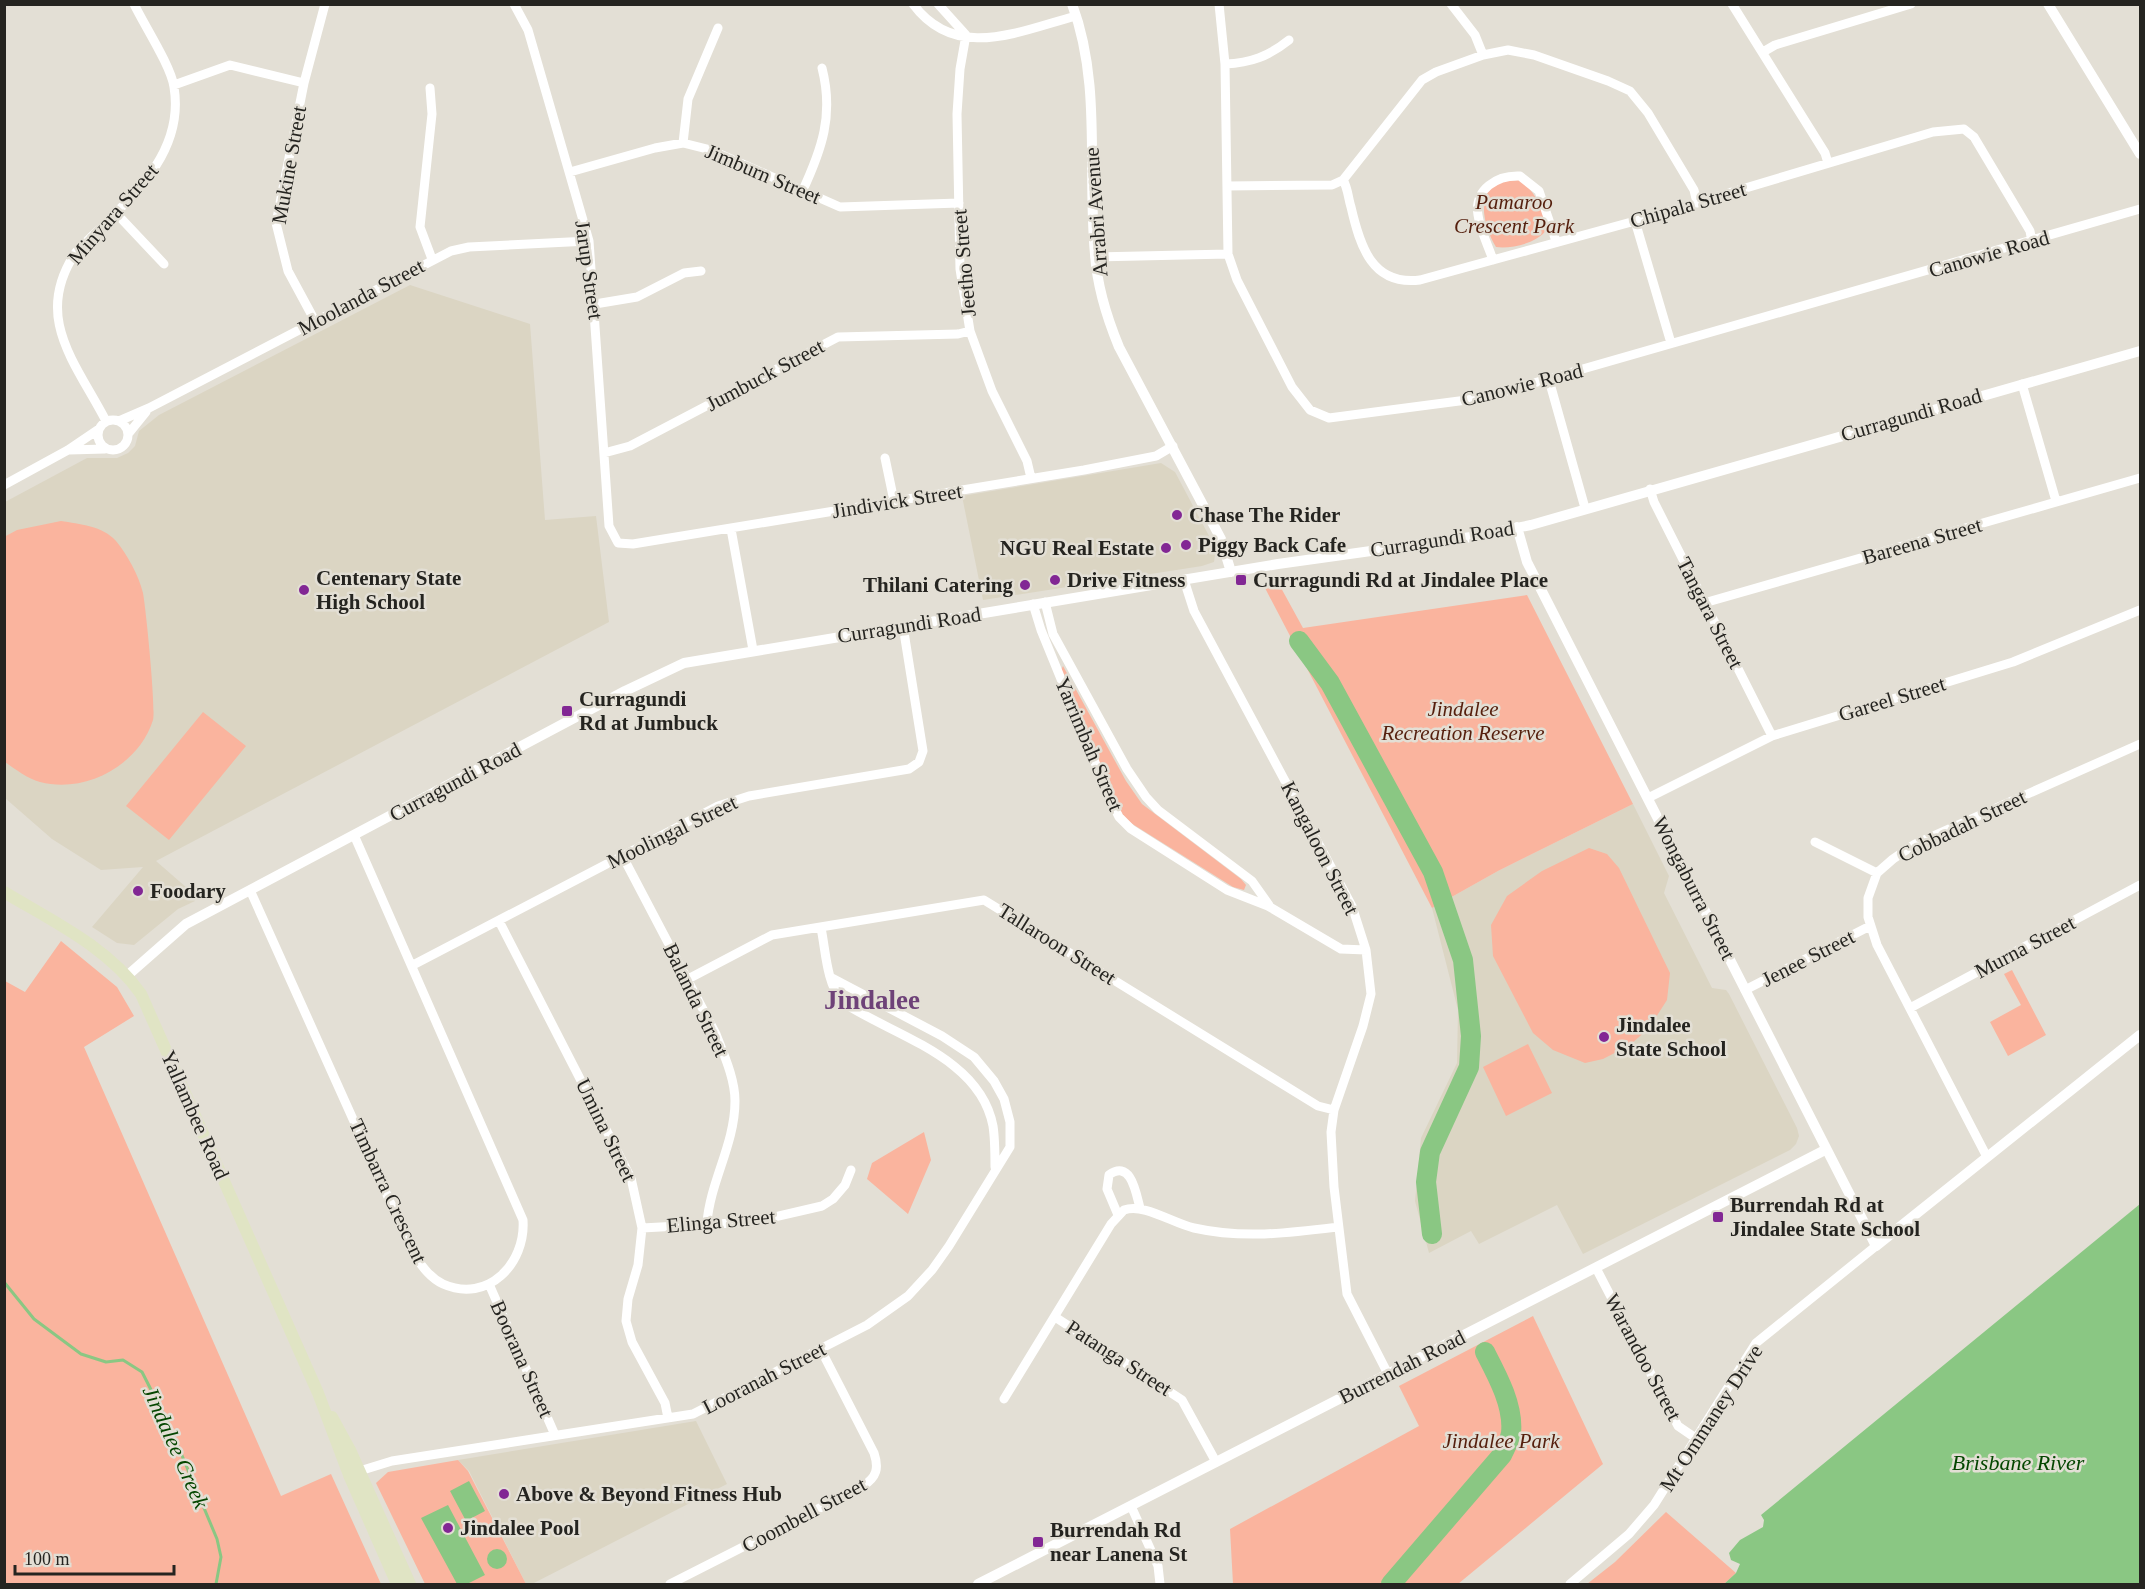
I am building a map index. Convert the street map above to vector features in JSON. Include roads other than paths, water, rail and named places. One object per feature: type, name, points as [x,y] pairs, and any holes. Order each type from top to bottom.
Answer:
[{"type":"main road","name":"Yallambee Road","points":[[4,892],[100,951],[128,975],[148,1007],[354,1473],[410,1584]]},
{"type":"main road","name":"Yallambee Road","points":[[354,1473],[398,1584]]},
{"type":"street","name":"Minyara Street","points":[[103,425],[61,335],[56,316],[56,300],[66,266],[76,252],[157,167],[169,144],[173,128],[174,85],[134,4]]},
{"type":"street","name":"Mukine Street","points":[[315,321],[288,271],[276,224],[304,83],[325,4]]},
{"type":"street","name":"Jarup Street","points":[[514,4],[528,30],[589,242],[609,526],[618,543]]},
{"type":"street","points":[[913,4],[926,20],[952,36],[999,37],[1076,16]]},
{"type":"street","points":[[938,4],[966,35]]},
{"type":"street","name":"Arrabri Avenue","points":[[1072,4],[1087,63],[1091,104],[1095,256],[1107,316],[1119,347],[1221,539],[1227,552],[1231,572]]},
{"type":"street","name":"Canowie Road","points":[[1219,4],[1225,64],[1228,254],[1237,280],[1292,387],[1310,410],[1329,418],[1482,398],[2032,242],[2140,209]]},
{"type":"street","points":[[1451,4],[1475,35],[1483,55]]},
{"type":"street","points":[[1732,4],[1825,153],[1828,163]]},
{"type":"street","points":[[1872,4],[1875,15]]},
{"type":"street","points":[[1763,52],[1775,45],[1911,4]]},
{"type":"street","points":[[2048,4],[2140,154]]},
{"type":"street","points":[[683,143],[688,99],[718,28]]},
{"type":"street","name":"Jeetho Street","points":[[966,35],[960,69],[957,114],[960,269],[970,331],[992,391],[1026,461],[1031,478]]},
{"type":"street","points":[[1225,64],[1244,64],[1263,58],[1289,39]]},
{"type":"street","points":[[1227,186],[1332,185],[1343,180],[1422,80],[1483,55],[1508,50],[1534,55],[1630,91],[1648,113],[1694,190],[1697,203]]},
{"type":"street","points":[[174,85],[230,64],[304,83]]},
{"type":"street","points":[[802,192],[819,156],[827,123],[826,86],[822,68]]},
{"type":"street","points":[[430,88],[432,114],[420,227],[432,260]]},
{"type":"street","name":"Chipala Street","points":[[1343,180],[1358,240],[1377,268],[1387,276],[1403,282],[1420,280],[1635,221],[1933,132],[1964,129],[1974,137],[2030,231],[2032,242]]},
{"type":"street","name":"Jimburn Street","points":[[570,172],[664,146],[683,143],[711,150],[840,207],[959,203]]},
{"type":"street","points":[[1493,260],[1478,214],[1483,192],[1490,183],[1502,178],[1520,176],[1539,191],[1556,241]]},
{"type":"street","points":[[116,212],[164,264]]},
{"type":"street","points":[[1635,221],[1671,343]]},
{"type":"street","name":"Moolanda Street","points":[[119,421],[149,408],[452,251],[469,247],[589,242]]},
{"type":"street","points":[[1095,256],[1228,254]]},
{"type":"street","points":[[595,304],[637,297],[684,273],[701,271]]},
{"type":"street","name":"Jumbuck Street","points":[[604,453],[630,446],[838,337],[958,334],[970,331]]},
{"type":"street","name":"Curragundi Road","points":[[128,975],[186,924],[665,670],[697,659],[1184,579],[1471,537],[1517,528],[2140,351]]},
{"type":"street","points":[[1549,380],[1585,508]]},
{"type":"street","points":[[2022,384],[2056,501]]},
{"type":"street","name":"Moolanda Street","points":[[129,432],[149,408]]},
{"type":"street","points":[[4,485],[68,450],[103,425],[119,421],[129,432],[127,442],[120,449],[68,450]]},
{"type":"street","points":[[103,425],[99,441],[105,449]]},
{"type":"street","name":"Jindivick Street","points":[[618,543],[633,544],[731,529],[1140,460],[1156,456],[1173,447]]},
{"type":"street","points":[[885,458],[894,501]]},
{"type":"street","name":"Bareena Street","points":[[1704,603],[2140,478]]},
{"type":"street","name":"Tangara Street","points":[[1650,489],[1654,502],[1772,736]]},
{"type":"street","name":"Wongaburra Street","points":[[1517,528],[1527,562],[1876,1246]]},
{"type":"street","points":[[731,529],[753,650]]},
{"type":"street","name":"Kangaloon Street","points":[[1184,579],[1191,604],[1352,906],[1366,950],[1370,1002],[1334,1110],[1331,1132],[1338,1227],[1347,1294],[1388,1374]]},
{"type":"street","name":"Yarrimbah Street","points":[[1045,602],[1053,634],[1127,769],[1146,797],[1158,810],[1252,881],[1273,909]]},
{"type":"street","name":"Yarrimbah Street","points":[[1033,604],[1061,681],[1120,819],[1135,832],[1227,890],[1273,909],[1341,949],[1366,950]]},
{"type":"street","name":"Gareel Street","points":[[1648,798],[1772,736],[2013,662],[2140,610]]},
{"type":"street","name":"Moolingal Street","points":[[413,965],[622,855],[735,800],[900,772],[919,762],[923,751],[903,626]]},
{"type":"street","name":"Cobbadah Street","points":[[1987,1157],[1876,945],[1870,926],[1868,898],[1877,873],[1915,844],[2140,744]]},
{"type":"street","points":[[354,835],[523,1220],[524,1240],[517,1258],[500,1277],[489,1284]]},
{"type":"street","points":[[1815,842],[1877,873]]},
{"type":"street","name":"Balanda Street","points":[[622,855],[717,1034],[728,1064],[735,1101],[730,1135],[708,1206],[707,1223]]},
{"type":"street","name":"Murna Street","points":[[1910,1008],[2140,885]]},
{"type":"street","name":"Timbarra Crescent","points":[[250,890],[414,1255],[422,1268],[442,1283],[465,1288],[489,1284]]},
{"type":"street","name":"Tallaroon Street","points":[[688,979],[772,935],[984,900],[1318,1106],[1334,1110]]},
{"type":"street","name":"Umina Street","points":[[499,921],[624,1160],[637,1196],[642,1228],[638,1265],[628,1299],[626,1321],[632,1342],[664,1403],[668,1418]]},
{"type":"street","name":"Jenee Street","points":[[1745,990],[1870,926]]},
{"type":"street","points":[[821,927],[830,977],[835,993],[842,1002],[952,1065],[975,1085],[993,1126],[995,1167]]},
{"type":"street","name":"Looranah Street","points":[[354,1473],[378,1464],[693,1414],[867,1325],[908,1296],[949,1246],[995,1167],[1010,1147],[1010,1122],[1004,1099],[994,1081],[974,1057],[942,1036],[830,977]]},
{"type":"street","name":"Mt Ommaney Drive","points":[[1570,1584],[1639,1522],[1671,1481],[1756,1343],[2140,1035]]},
{"type":"street","name":"Burrendah Road","points":[[978,1584],[1826,1150]]},
{"type":"street","name":"Elinga Street","points":[[642,1228],[753,1222],[822,1206],[833,1200],[845,1185],[851,1170]]},
{"type":"street","points":[[1118,1215],[1106,1183],[1109,1175],[1116,1171],[1123,1171],[1130,1176],[1140,1208]]},
{"type":"street","points":[[1004,1399],[1118,1215],[1126,1209],[1140,1208],[1176,1224],[1225,1234],[1259,1236],[1338,1227]]},
{"type":"street","name":"Warandoo Street","points":[[1596,1268],[1678,1426],[1696,1439]]},
{"type":"street","name":"Boorana Street","points":[[489,1284],[555,1435]]},
{"type":"street","name":"Patanga Street","points":[[1055,1317],[1182,1400],[1216,1462]]},
{"type":"street","name":"Coombell Street","points":[[670,1584],[863,1486],[875,1475],[877,1462],[874,1453],[820,1348]]},
{"type":"street","points":[[1131,1506],[1158,1566],[1160,1584]]},
{"type":"water","name":"Brisbane River","points":[[2140,1204],[2140,1584],[1724,1584],[1736,1573],[1740,1564],[1731,1560],[1729,1553],[1740,1540],[1763,1527],[1764,1520],[1761,1515]]},
{"type":"water","points":[[469,1481],[485,1511],[466,1521],[450,1491]]},
{"type":"water","points":[[448,1505],[485,1575],[467,1584],[457,1584],[421,1518]]},
{"type":"water","points":[[493,1549],[501,1549],[507,1555],[507,1563],[501,1569],[493,1569],[487,1563],[487,1555]]},
{"type":"waterway","points":[[1299,641],[1330,683],[1433,872],[1463,960],[1471,1036],[1469,1067],[1430,1152],[1426,1182],[1432,1234]]},
{"type":"waterway","name":"Jindalee Creek","points":[[4,1282],[34,1319],[81,1354],[106,1362],[123,1360],[142,1372],[170,1427],[217,1539],[221,1557],[216,1584]]},
{"type":"waterway","points":[[1391,1584],[1502,1455],[1509,1441],[1510,1412],[1485,1352]]},
{"type":"place","name":"Chase The Rider","points":[[1177,515]]},
{"type":"place","name":"Piggy Back Cafe","points":[[1186,545]]},
{"type":"place","name":"NGU Real Estate","points":[[1166,548]]},
{"type":"place","name":"Drive Fitness","points":[[1055,580]]},
{"type":"place","name":"Curragundi Rd at Jindalee Place","points":[[1241,580]]},
{"type":"place","name":"Thilani Catering","points":[[1025,585]]},
{"type":"place","name":"Centenary State High School","points":[[304,590]]},
{"type":"place","name":"Curragundi Rd at Jumbuck","points":[[567,711]]},
{"type":"place","name":"Foodary","points":[[138,891]]},
{"type":"place","name":"Jindalee State School","points":[[1604,1037]]},
{"type":"place","name":"Burrendah Rd at Jindalee State School","points":[[1718,1217]]},
{"type":"place","name":"Above & Beyond Fitness Hub","points":[[504,1494]]},
{"type":"place","name":"Jindalee Pool","points":[[448,1528]]},
{"type":"place","name":"Burrendah Rd near Lanena St","points":[[1038,1542]]},
{"type":"district","name":"Jindalee","points":[[872,1000]]},
{"type":"park label","name":"Pamaroo Crescent Park","points":[[1514,214]]},
{"type":"park label","name":"Jindalee Recreation Reserve","points":[[1463,721]]},
{"type":"park label","name":"Jindalee Park","points":[[1501,1441]]}]
